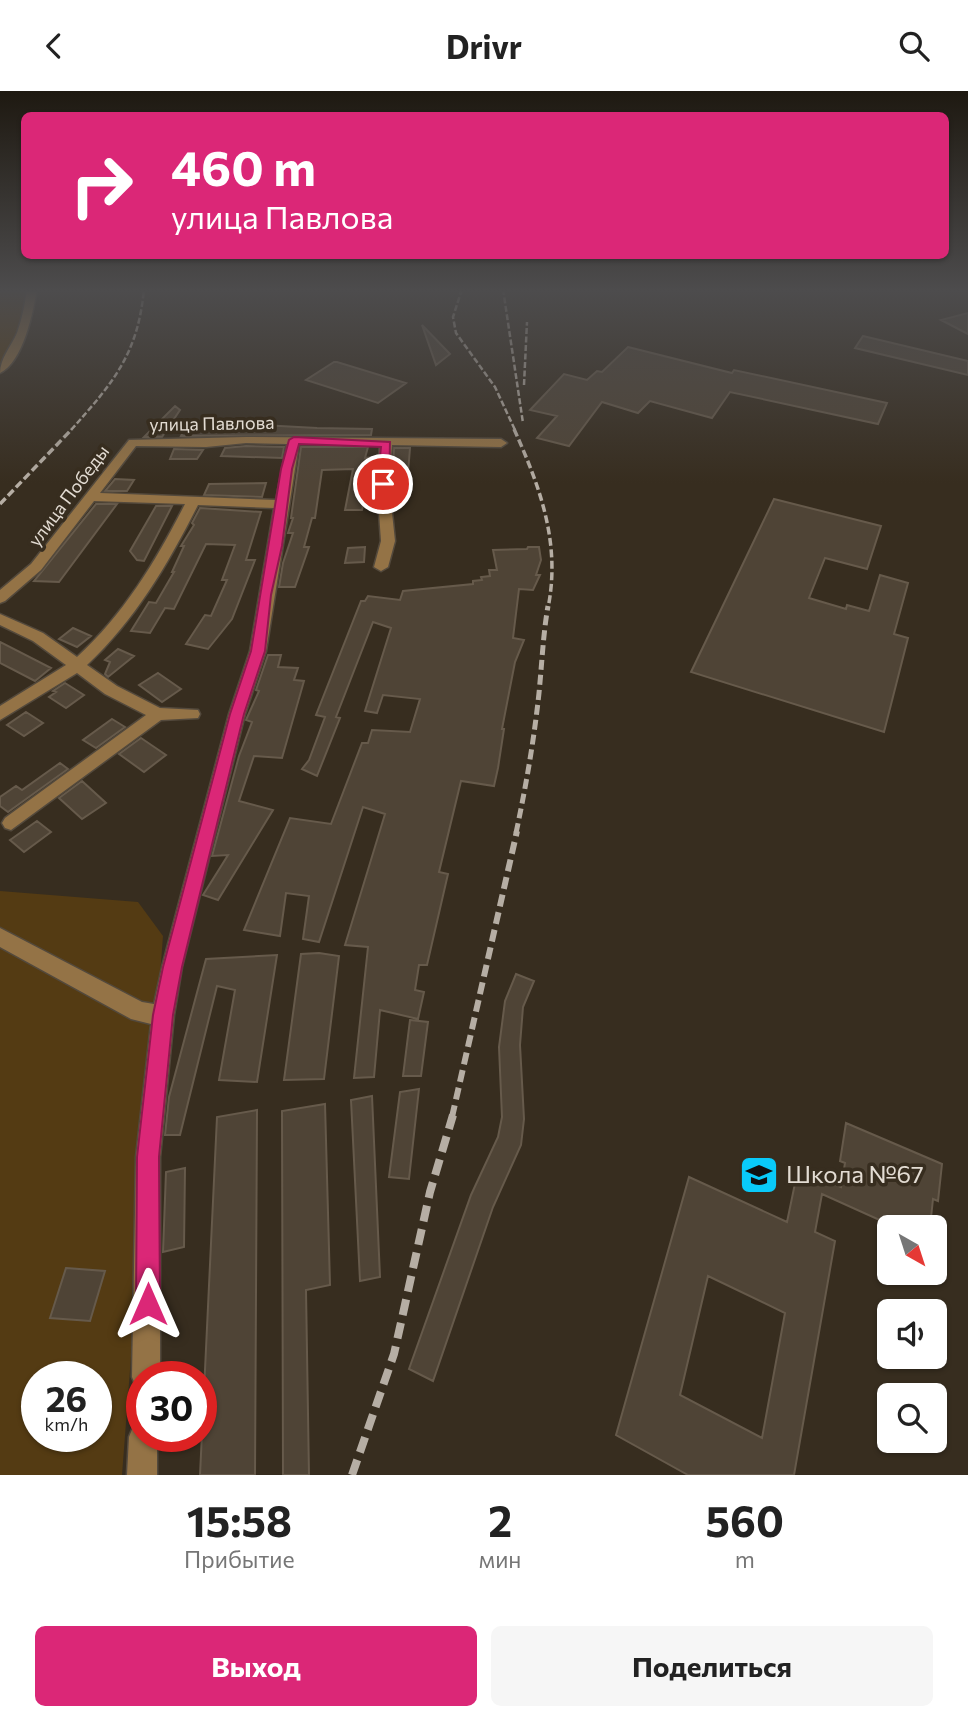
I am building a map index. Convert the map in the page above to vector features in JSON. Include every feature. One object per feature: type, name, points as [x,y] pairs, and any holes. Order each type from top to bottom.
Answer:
[{"type":"street","points":[[0,370],[11,354]]},
{"type":"street","points":[[146,1361],[148,1157],[163,1015],[172,967],[237,714],[258,651],[265,595],[294,440]]},
{"type":"street","name":"улица Павлова","points":[[133,442],[294,440],[386,444],[501,443]]},
{"type":"street","name":"улица Победы","points":[[0,598],[36,568],[93,498],[133,442]]},
{"type":"street","points":[[381,567],[388,541],[383,484],[386,444]]},
{"type":"street","points":[[93,498],[282,504]]},
{"type":"street","points":[[0,714],[78,664],[123,621],[168,552],[193,501]]},
{"type":"street","points":[[0,619],[38,637],[111,690],[158,714],[192,713]]},
{"type":"street","points":[[11,823],[158,714]]},
{"type":"street","points":[[0,937],[139,1012],[163,1015]]},
{"type":"street","points":[[142,1475],[143,1452]]},
{"type":"shaded area","points":[[0,354],[6,354],[0,366]]},
{"type":"shaded area","points":[[0,891],[138,902],[163,936],[131,1361],[126,1361],[126,1422],[122,1475],[0,1475]]},
{"type":"building","points":[[432,354],[450,354],[436,365]]},
{"type":"building","points":[[621,354],[654,354],[732,373],[734,370],[887,403],[878,424],[730,392],[712,418],[650,401],[638,413],[602,402],[569,446],[537,438],[557,416],[530,410],[564,374],[587,380],[597,371],[602,372]]},
{"type":"building","points":[[878,354],[937,354],[968,361],[968,375]]},
{"type":"building","points":[[334,362],[406,383],[378,403],[306,380]]},
{"type":"building","points":[[175,406],[180,410],[162,437],[144,437]]},
{"type":"building","points":[[261,425],[372,429],[371,435],[181,436],[185,428],[259,428]]},
{"type":"building","points":[[284,447],[282,458],[221,456],[225,448]]},
{"type":"building","points":[[301,447],[368,447],[365,458],[374,457],[362,510],[345,510],[353,469],[322,470],[315,518],[312,518],[304,547],[309,547],[295,587],[279,587],[283,563],[293,533],[288,533],[293,518]]},
{"type":"building","points":[[394,448],[410,448],[407,485],[392,486]]},
{"type":"building","points":[[174,449],[203,450],[197,459],[170,459]]},
{"type":"building","points":[[115,479],[134,480],[127,491],[105,491]]},
{"type":"building","points":[[266,483],[262,497],[204,495],[209,484]]},
{"type":"building","points":[[774,499],[881,526],[867,569],[825,558],[809,598],[846,609],[847,605],[869,611],[880,575],[908,583],[894,634],[908,638],[884,732],[691,672]]},
{"type":"building","points":[[96,504],[117,504],[59,582],[34,581]]},
{"type":"building","points":[[156,506],[172,506],[144,561],[137,560],[130,551]]},
{"type":"building","points":[[200,508],[261,512],[246,560],[255,560],[232,619],[208,649],[186,644],[205,615],[211,616],[227,580],[222,580],[235,545],[206,544],[174,609],[165,608],[150,633],[131,631],[149,602],[156,603],[174,572],[184,546],[181,546],[194,525],[192,523]]},
{"type":"building","points":[[365,547],[364,562],[345,563],[348,548]]},
{"type":"building","points":[[539,547],[541,560],[536,575],[540,575],[533,590],[519,589],[513,638],[524,640],[515,662],[494,786],[461,781],[439,872],[448,874],[427,965],[419,965],[415,990],[424,992],[418,1019],[380,1010],[374,1077],[354,1078],[368,947],[345,945],[385,814],[363,807],[319,942],[303,939],[309,896],[286,893],[280,936],[244,930],[290,818],[331,824],[362,743],[368,743],[372,730],[410,732],[420,699],[383,695],[377,713],[365,711],[391,628],[373,622],[336,717],[340,718],[317,776],[302,769],[309,760],[325,717],[316,715],[361,601],[365,601],[368,596],[400,600],[403,591],[473,584],[473,581],[482,580],[481,577],[490,576],[489,570],[497,570],[493,550]]},
{"type":"building","points":[[73,628],[91,636],[77,647],[59,639]]},
{"type":"building","points":[[0,642],[51,668],[35,681],[0,663]]},
{"type":"building","points":[[118,649],[134,656],[108,677],[105,674],[110,662],[105,660]]},
{"type":"building","points":[[268,655],[281,655],[278,667],[298,668],[294,680],[304,681],[282,758],[254,756],[239,801],[273,810],[218,900],[203,895],[228,855],[212,856],[239,756],[252,722],[246,720],[259,691],[256,690]]},
{"type":"building","points":[[158,673],[181,689],[162,702],[139,685]]},
{"type":"building","points":[[65,683],[84,695],[66,708],[49,697]]},
{"type":"building","points":[[26,712],[43,723],[24,736],[7,725]]},
{"type":"building","points":[[112,719],[125,727],[96,748],[83,740]]},
{"type":"building","points":[[141,738],[166,755],[144,772],[119,754]]},
{"type":"building","points":[[60,763],[68,769],[8,812],[0,806],[0,797],[16,786],[22,790]]},
{"type":"building","points":[[82,781],[106,803],[82,819],[59,798]]},
{"type":"building","points":[[37,821],[51,832],[24,852],[10,840]]},
{"type":"building","points":[[301,954],[339,956],[324,1079],[284,1080]]},
{"type":"building","points":[[277,955],[257,1082],[219,1080],[235,990],[217,986],[180,1135],[165,1135],[169,1097],[206,959]]},
{"type":"building","points":[[516,974],[534,981],[523,1007],[520,1045],[524,1119],[521,1145],[493,1207],[433,1381],[409,1369],[471,1195],[498,1137],[502,1117],[499,1047],[505,1001]]},
{"type":"building","points":[[410,1020],[428,1022],[421,1076],[403,1076]]},
{"type":"building","points":[[419,1089],[409,1179],[389,1177],[400,1092]]},
{"type":"building","points":[[372,1096],[380,1277],[360,1281],[351,1100]]},
{"type":"building","points":[[325,1104],[330,1285],[306,1290],[309,1475],[283,1475],[282,1111]]},
{"type":"building","points":[[257,1110],[255,1475],[200,1475],[201,1452],[217,1452],[217,1361],[205,1361],[217,1117]]},
{"type":"building","points":[[846,1123],[942,1164],[938,1201],[933,1199],[931,1215],[877,1215],[877,1219],[822,1194],[815,1232],[835,1241],[794,1475],[688,1475],[616,1435],[689,1177],[787,1222],[798,1169],[841,1187],[845,1163],[840,1161]],"holes":[[[708,1276],[785,1313],[762,1438],[680,1395]]]},
{"type":"building","points":[[185,1168],[184,1247],[163,1252],[166,1172]]},
{"type":"building","points":[[66,1268],[105,1271],[90,1321],[50,1318]]},
{"type":"railway","points":[[71,430],[111,382],[127,354]]},
{"type":"railway","points":[[471,354],[495,387],[515,430]]},
{"type":"railway","points":[[513,354],[523,423]]},
{"type":"railway","points":[[524,385],[525,354]]},
{"type":"railway","points":[[0,504],[72,429]]},
{"type":"railway","points":[[514,429],[546,516],[552,561],[548,608]]},
{"type":"railway","points":[[516,833],[535,728],[548,606]]},
{"type":"railway","points":[[452,1117],[517,831]]},
{"type":"railway","points":[[352,1475],[394,1354],[430,1192],[453,1115]]},
{"type":"place","name":"Школа №67","points":[[759,1175]]},
{"type":"route","points":[[148,1304],[148,1157],[163,1015],[172,967],[237,714],[258,651],[265,595],[294,440],[386,444],[383,484]]}]
